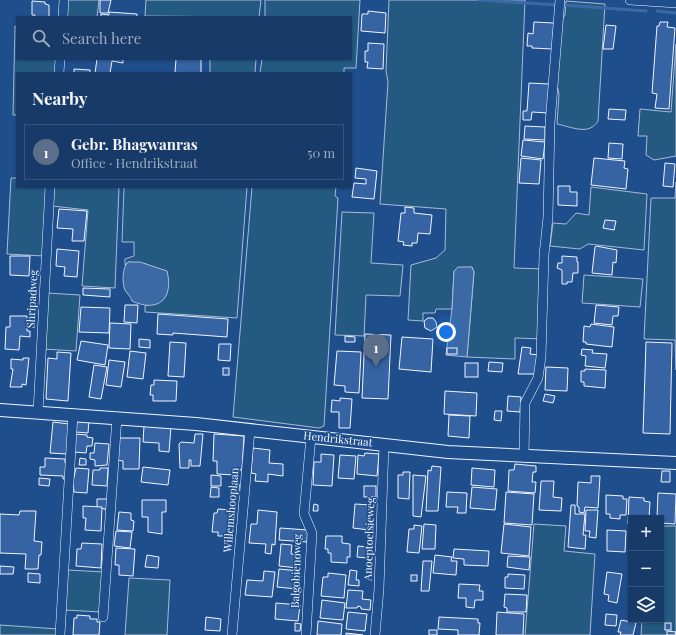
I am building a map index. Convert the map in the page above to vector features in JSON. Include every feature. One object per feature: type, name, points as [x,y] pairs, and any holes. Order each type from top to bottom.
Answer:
[{"type":"street","points":[[63,16],[64,0]]},
{"type":"street","points":[[524,456],[525,403],[538,378],[541,357],[544,255],[548,217],[550,123],[560,0]]},
{"type":"street","points":[[630,0],[676,3]]},
{"type":"street","points":[[59,72],[60,60]]},
{"type":"street","name":"Shripadweg","points":[[38,412],[50,188]]},
{"type":"street","name":"Hendrikstraat","points":[[0,410],[117,417],[448,452],[676,462]]},
{"type":"street","points":[[60,635],[73,414]]},
{"type":"street","points":[[103,617],[117,417]]},
{"type":"street","name":"Willemshooplaan","points":[[232,635],[250,430]]},
{"type":"street","name":"Balgobienoweg","points":[[306,635],[312,533],[304,514],[311,437]]},
{"type":"street","name":"Anoeptoelsieweg","points":[[375,635],[379,589],[384,445]]},
{"type":"shaded area","points":[[67,0],[99,0],[97,16],[65,16]]},
{"type":"shaded area","points":[[146,0],[261,0],[259,16],[145,16]]},
{"type":"shaded area","points":[[265,0],[360,0],[356,68],[344,68],[344,72],[260,72],[262,60],[352,60],[352,16],[265,16]]},
{"type":"shaded area","points":[[389,0],[525,0],[514,268],[545,269],[545,339],[515,338],[515,359],[467,357],[474,272],[472,267],[454,271],[452,309],[436,309],[435,313],[423,313],[423,321],[408,320],[411,265],[436,258],[445,250],[446,209],[380,204],[388,82],[386,71]]},
{"type":"shaded area","points":[[566,1],[605,4],[598,121],[594,126],[585,129],[557,124],[559,94],[556,80],[561,21],[565,15]]},
{"type":"shaded area","points":[[15,26],[16,60],[58,60],[57,72],[16,72],[16,115],[13,115]]},
{"type":"shaded area","points":[[676,44],[676,156],[654,160],[646,155],[647,136],[638,136],[640,109],[671,112]]},
{"type":"shaded area","points":[[210,60],[256,60],[255,72],[210,72]]},
{"type":"shaded area","points":[[11,178],[16,178],[16,188],[48,188],[44,256],[7,254]]},
{"type":"shaded area","points":[[676,182],[676,370],[675,340],[644,339],[651,198],[675,198]]},
{"type":"shaded area","points":[[591,187],[647,194],[644,250],[588,244],[580,249],[550,246],[553,223],[566,224],[576,213],[589,215]]},
{"type":"shaded area","points":[[53,188],[119,188],[115,288],[82,286],[88,210],[52,206]]},
{"type":"shaded area","points":[[124,188],[247,188],[237,318],[145,312],[145,306],[165,298],[168,290],[168,277],[146,264],[128,262],[125,265],[125,259],[134,256],[134,242],[122,242]]},
{"type":"shaded area","points":[[252,188],[336,188],[335,196],[338,198],[324,426],[319,428],[233,417]]},
{"type":"shaded area","points":[[342,212],[374,213],[371,263],[403,265],[400,296],[366,295],[364,336],[335,335]]},
{"type":"shaded area","points":[[128,262],[140,262],[167,271],[169,281],[168,289],[166,296],[162,301],[149,305],[132,301],[123,284],[123,276]]},
{"type":"shaded area","points":[[458,267],[472,267],[474,272],[467,357],[446,355],[452,309],[454,271]]},
{"type":"shaded area","points":[[584,275],[643,279],[640,307],[582,303]]},
{"type":"shaded area","points":[[47,293],[80,295],[76,351],[43,349]]},
{"type":"shaded area","points":[[534,524],[566,526],[564,551],[595,554],[590,635],[525,635]]},
{"type":"shaded area","points":[[664,526],[676,526],[676,635],[641,635],[642,623],[664,623]]},
{"type":"shaded area","points":[[68,570],[104,572],[101,612],[65,610]]},
{"type":"shaded area","points":[[129,578],[170,580],[167,635],[125,635]]},
{"type":"shaded area","points":[[0,625],[58,629],[58,635],[0,635]]},
{"type":"building","points":[[100,0],[111,0],[108,13],[100,13]]},
{"type":"building","points":[[32,1],[45,2],[45,4],[49,5],[49,16],[32,15]]},
{"type":"building","points":[[368,11],[386,13],[385,33],[361,31],[362,14],[368,14]]},
{"type":"building","points":[[109,12],[137,14],[137,16],[101,16],[101,14],[109,15]]},
{"type":"building","points":[[534,22],[554,23],[552,49],[532,48],[532,46],[527,46],[528,33],[533,34]]},
{"type":"building","points":[[660,22],[668,22],[667,27],[675,28],[669,109],[655,108],[657,94],[652,93],[657,26],[659,26]]},
{"type":"building","points":[[606,25],[616,26],[613,49],[603,49]]},
{"type":"building","points":[[368,43],[384,44],[383,69],[367,68],[368,62],[365,62],[365,51],[368,51]]},
{"type":"building","points":[[97,60],[123,60],[123,63],[112,61],[110,72],[95,72]]},
{"type":"building","points":[[176,60],[201,60],[201,72],[175,72]]},
{"type":"building","points":[[74,69],[90,70],[90,72],[74,72]]},
{"type":"building","points":[[529,83],[549,84],[548,113],[532,112],[531,120],[523,120],[523,111],[527,111]]},
{"type":"building","points":[[609,109],[626,110],[625,120],[608,119]]},
{"type":"building","points":[[525,126],[545,127],[545,140],[524,139]]},
{"type":"building","points":[[523,140],[545,142],[543,159],[521,156]]},
{"type":"building","points":[[609,143],[623,144],[622,159],[608,158]]},
{"type":"building","points":[[521,158],[541,160],[539,184],[519,183]]},
{"type":"building","points":[[594,158],[625,161],[624,168],[628,169],[626,189],[591,185]]},
{"type":"building","points":[[665,163],[675,164],[673,187],[663,186]]},
{"type":"building","points":[[356,168],[377,171],[374,199],[352,197],[354,183],[366,184],[366,179],[355,178]]},
{"type":"building","points":[[558,186],[570,186],[570,192],[577,192],[577,206],[558,205]]},
{"type":"building","points":[[405,207],[414,208],[414,213],[432,215],[430,234],[418,233],[417,243],[412,243],[412,246],[403,245],[404,242],[398,241],[401,213],[405,213]]},
{"type":"building","points":[[59,209],[87,211],[84,241],[72,241],[73,229],[57,228]]},
{"type":"building","points":[[605,220],[616,221],[614,230],[603,228]]},
{"type":"building","points":[[596,246],[617,250],[616,263],[613,262],[612,275],[592,273]]},
{"type":"building","points":[[57,249],[79,251],[77,277],[64,276],[65,267],[56,266]]},
{"type":"building","points":[[10,256],[30,256],[29,276],[10,275]]},
{"type":"building","points":[[562,256],[577,257],[578,262],[578,273],[573,273],[572,282],[567,282],[567,284],[562,284],[562,270],[557,268],[558,263],[562,263]]},
{"type":"building","points":[[83,288],[110,289],[110,297],[83,295]]},
{"type":"building","points":[[125,305],[138,305],[137,323],[124,322]]},
{"type":"building","points":[[596,305],[619,307],[618,316],[613,316],[612,325],[594,323]]},
{"type":"building","points":[[81,307],[110,308],[109,333],[79,332]]},
{"type":"building","points":[[158,314],[228,319],[227,337],[173,333],[173,335],[157,334]]},
{"type":"building","points":[[10,316],[27,316],[27,331],[30,331],[30,337],[20,336],[19,350],[5,349],[6,327],[10,327]]},
{"type":"building","points":[[428,318],[433,318],[436,322],[437,327],[431,331],[425,328],[424,321]]},
{"type":"building","points":[[110,323],[131,324],[130,349],[109,348]]},
{"type":"building","points":[[591,324],[614,327],[612,347],[586,344],[586,342],[583,342],[584,326],[590,327]]},
{"type":"building","points":[[365,334],[391,335],[388,399],[362,398]]},
{"type":"building","points":[[345,336],[355,337],[355,342],[345,342]]},
{"type":"building","points":[[402,337],[433,339],[431,372],[399,369]]},
{"type":"building","points":[[139,339],[150,340],[150,348],[139,347]]},
{"type":"building","points":[[81,341],[108,345],[105,365],[77,360]]},
{"type":"building","points":[[170,342],[186,343],[184,377],[168,376]]},
{"type":"building","points":[[646,342],[672,343],[670,434],[643,433]]},
{"type":"building","points":[[219,344],[231,344],[230,361],[218,360]]},
{"type":"building","points":[[522,347],[531,348],[530,354],[539,355],[538,374],[518,374]]},
{"type":"building","points":[[447,348],[457,348],[457,354],[447,354]]},
{"type":"building","points":[[582,349],[593,350],[592,353],[607,354],[605,368],[585,366],[586,356],[581,355]]},
{"type":"building","points":[[130,351],[146,353],[143,379],[127,377]]},
{"type":"building","points":[[337,351],[361,352],[359,393],[345,392],[345,386],[334,385]]},
{"type":"building","points":[[57,352],[71,353],[68,401],[46,399],[48,358],[57,359]]},
{"type":"building","points":[[23,358],[29,358],[26,385],[22,384],[22,387],[10,387],[13,369],[11,369],[11,359],[23,360]]},
{"type":"building","points":[[109,360],[125,362],[121,387],[106,385]]},
{"type":"building","points":[[489,362],[503,363],[502,372],[488,371]]},
{"type":"building","points":[[465,363],[478,363],[478,377],[465,377]]},
{"type":"building","points":[[94,365],[107,367],[101,399],[89,397]]},
{"type":"building","points":[[546,367],[568,368],[567,391],[545,390]]},
{"type":"building","points":[[223,368],[229,368],[229,375],[223,375]]},
{"type":"building","points":[[585,369],[606,370],[605,388],[584,386],[584,382],[581,382],[581,371],[585,371]]},
{"type":"building","points":[[154,380],[177,381],[176,401],[153,401],[153,395],[150,395],[151,385],[154,385]]},
{"type":"building","points":[[445,391],[477,393],[476,416],[444,414]]},
{"type":"building","points":[[545,394],[555,396],[553,403],[543,401]]},
{"type":"building","points":[[508,396],[521,397],[520,412],[507,411]]},
{"type":"building","points":[[340,398],[352,399],[350,428],[339,428],[339,412],[331,412],[332,400],[340,401]]},
{"type":"building","points":[[495,411],[502,411],[501,421],[494,420]]},
{"type":"building","points":[[449,415],[470,416],[469,438],[448,436]]},
{"type":"building","points":[[77,419],[89,420],[88,433],[76,432]]},
{"type":"building","points":[[53,422],[69,424],[67,454],[50,453]]},
{"type":"building","points":[[144,426],[171,427],[169,452],[159,451],[159,443],[143,442]]},
{"type":"building","points":[[75,434],[87,435],[87,437],[93,438],[92,446],[87,446],[86,453],[74,452]]},
{"type":"building","points":[[195,434],[203,434],[200,466],[191,466],[191,460],[189,460],[189,468],[180,468],[179,444],[181,442],[194,443]]},
{"type":"building","points":[[214,434],[244,436],[242,470],[236,470],[235,475],[217,474],[217,461],[213,461]]},
{"type":"building","points":[[118,438],[140,438],[139,469],[123,469],[123,461],[117,460]]},
{"type":"building","points":[[95,443],[109,444],[107,465],[95,466],[95,460],[90,459],[90,453],[94,453]]},
{"type":"building","points":[[253,448],[270,450],[269,463],[283,464],[283,476],[268,474],[268,482],[255,481],[256,474],[251,473]]},
{"type":"building","points":[[365,453],[379,454],[377,476],[357,474],[358,455],[364,456]]},
{"type":"building","points":[[321,454],[334,455],[332,486],[313,485],[314,462],[321,462]]},
{"type":"building","points":[[340,455],[356,456],[354,479],[338,478]]},
{"type":"building","points":[[45,458],[65,459],[65,463],[68,464],[67,479],[63,479],[63,476],[40,475],[40,467],[45,467]]},
{"type":"building","points":[[80,458],[86,459],[86,465],[79,465]]},
{"type":"building","points":[[515,464],[536,466],[536,472],[533,472],[532,482],[536,482],[535,493],[508,491],[509,470],[514,470]]},
{"type":"building","points":[[432,466],[441,467],[438,511],[426,511],[428,470],[431,471]]},
{"type":"building","points":[[143,467],[170,470],[168,485],[141,482]]},
{"type":"building","points":[[76,468],[89,469],[87,493],[74,492],[73,481]]},
{"type":"building","points":[[100,468],[108,468],[107,486],[92,485],[93,470],[100,470]]},
{"type":"building","points":[[472,468],[495,470],[494,487],[471,485]]},
{"type":"building","points":[[662,471],[670,471],[670,482],[661,482]]},
{"type":"building","points":[[403,472],[410,472],[409,499],[398,498],[398,475],[403,475]]},
{"type":"building","points":[[211,475],[221,476],[221,486],[211,486]]},
{"type":"building","points":[[413,475],[426,476],[421,517],[413,516]]},
{"type":"building","points":[[591,476],[600,476],[598,508],[585,507],[584,513],[579,512],[579,507],[577,506],[578,482],[591,483]]},
{"type":"building","points":[[39,478],[50,479],[49,486],[39,485]]},
{"type":"building","points":[[541,481],[554,481],[553,497],[562,498],[561,511],[539,510]]},
{"type":"building","points":[[234,485],[240,485],[240,492],[233,492]]},
{"type":"building","points":[[364,486],[376,486],[376,497],[364,497]]},
{"type":"building","points":[[211,487],[219,488],[219,497],[210,497]]},
{"type":"building","points":[[472,487],[497,489],[495,510],[470,508]]},
{"type":"building","points":[[447,492],[467,493],[466,513],[457,513],[458,507],[446,507]]},
{"type":"building","points":[[506,492],[534,494],[532,525],[504,523]]},
{"type":"building","points":[[658,493],[676,494],[675,524],[664,523],[664,515],[657,515]]},
{"type":"building","points":[[606,495],[623,496],[623,499],[627,499],[626,515],[620,515],[620,519],[610,518],[610,514],[606,514]]},
{"type":"building","points":[[629,497],[644,498],[644,501],[650,502],[649,515],[628,515]]},
{"type":"building","points":[[97,499],[109,499],[108,510],[97,507]]},
{"type":"building","points":[[142,500],[166,500],[166,512],[162,512],[162,534],[148,532],[148,517],[142,517]]},
{"type":"building","points":[[314,504],[318,505],[318,511],[313,511]]},
{"type":"building","points":[[355,504],[371,505],[369,530],[353,528]]},
{"type":"building","points":[[571,505],[575,505],[575,514],[585,514],[583,535],[586,535],[585,549],[568,547]]},
{"type":"building","points":[[83,506],[102,507],[101,531],[85,530],[86,518],[83,518]]},
{"type":"building","points":[[218,509],[231,510],[229,536],[218,536],[218,532],[212,532],[214,513],[217,513]]},
{"type":"building","points":[[258,510],[277,512],[275,545],[272,544],[271,554],[265,553],[266,544],[249,543],[251,524],[257,524]]},
{"type":"building","points":[[586,510],[598,510],[596,538],[589,537],[590,531],[585,531]]},
{"type":"building","points":[[20,511],[36,511],[34,541],[42,542],[38,569],[25,569],[26,554],[0,553],[0,514],[19,515]]},
{"type":"building","points":[[119,512],[131,513],[131,520],[134,521],[133,531],[117,530]]},
{"type":"building","points":[[424,524],[436,525],[435,549],[422,549]]},
{"type":"building","points":[[504,524],[531,527],[529,556],[501,553]]},
{"type":"building","points":[[414,525],[422,526],[419,553],[407,552],[409,529],[414,529]]},
{"type":"building","points":[[280,528],[308,530],[307,542],[279,540]]},
{"type":"building","points":[[607,530],[626,531],[625,552],[607,551]]},
{"type":"building","points":[[116,531],[132,532],[130,548],[114,546]]},
{"type":"building","points":[[326,536],[342,536],[342,543],[350,544],[350,557],[347,557],[347,563],[331,562],[331,553],[328,553],[328,549],[325,549]]},
{"type":"building","points":[[82,543],[102,544],[101,568],[76,566],[77,549],[81,549]]},
{"type":"building","points":[[281,544],[292,545],[291,554],[300,555],[298,568],[279,566]]},
{"type":"building","points":[[358,546],[368,547],[367,558],[357,557]]},
{"type":"building","points":[[116,548],[135,549],[133,576],[119,575],[119,565],[115,565]]},
{"type":"building","points":[[454,549],[489,551],[488,566],[464,565],[464,559],[453,558]]},
{"type":"building","points":[[147,555],[159,557],[158,568],[145,567]]},
{"type":"building","points":[[435,555],[452,557],[451,561],[457,561],[456,575],[433,573]]},
{"type":"building","points":[[508,556],[530,557],[529,570],[507,567]]},
{"type":"building","points":[[423,561],[432,561],[429,591],[421,591]]},
{"type":"building","points":[[0,566],[14,567],[13,574],[0,574]]},
{"type":"building","points":[[279,569],[299,571],[299,576],[301,576],[297,589],[277,587]]},
{"type":"building","points":[[350,570],[357,571],[356,580],[359,580],[359,586],[348,585]]},
{"type":"building","points":[[264,571],[275,572],[272,597],[245,595],[247,580],[263,581]]},
{"type":"building","points":[[607,572],[622,574],[617,603],[608,601],[609,595],[604,594]]},
{"type":"building","points":[[28,573],[40,574],[40,583],[28,582]]},
{"type":"building","points":[[328,573],[346,575],[344,598],[321,596],[323,577],[328,577]]},
{"type":"building","points":[[508,574],[525,575],[524,589],[505,588],[505,577],[508,577]]},
{"type":"building","points":[[411,575],[417,575],[417,581],[411,581]]},
{"type":"building","points":[[459,584],[480,585],[479,591],[483,591],[483,600],[475,600],[474,608],[466,607],[466,598],[458,598]]},
{"type":"building","points":[[348,590],[363,591],[362,599],[371,600],[370,610],[361,609],[361,607],[358,606],[357,608],[346,608]]},
{"type":"building","points":[[505,594],[527,595],[526,612],[507,612],[507,608],[504,607]]},
{"type":"building","points":[[322,600],[345,603],[343,620],[320,618]]},
{"type":"building","points":[[276,603],[300,605],[298,621],[275,619]]},
{"type":"building","points":[[348,612],[367,614],[365,631],[346,629]]},
{"type":"building","points":[[497,612],[524,614],[523,635],[496,635]]},
{"type":"building","points":[[606,614],[617,615],[616,626],[605,625]]},
{"type":"building","points":[[77,615],[90,616],[90,619],[97,619],[97,622],[100,622],[99,635],[73,635],[74,618],[77,618]]},
{"type":"building","points":[[206,617],[221,619],[220,631],[205,630]]},
{"type":"building","points":[[439,617],[478,619],[478,623],[480,623],[479,635],[458,635],[458,630],[438,629]]},
{"type":"building","points":[[621,620],[628,621],[628,623],[636,623],[633,635],[620,635],[621,632],[618,632]]},
{"type":"building","points":[[318,621],[342,624],[341,635],[317,635]]},
{"type":"building","points":[[295,623],[301,624],[300,631],[295,631]]},
{"type":"building","points":[[665,623],[671,623],[671,630],[665,630]]},
{"type":"building","points":[[429,630],[437,630],[437,635],[429,635]]},
{"type":"building","points":[[667,631],[676,632],[675,635],[667,635]]},
{"type":"building","points":[[346,633],[363,635],[346,635]]},
{"type":"waterway","points":[[479,0],[557,5]]},
{"type":"waterway","points":[[563,5],[646,11]]},
{"type":"waterway","points":[[657,11],[676,13]]},
{"type":"place","name":"Gebr. Bhagwanras","points":[[376,367]]}]
